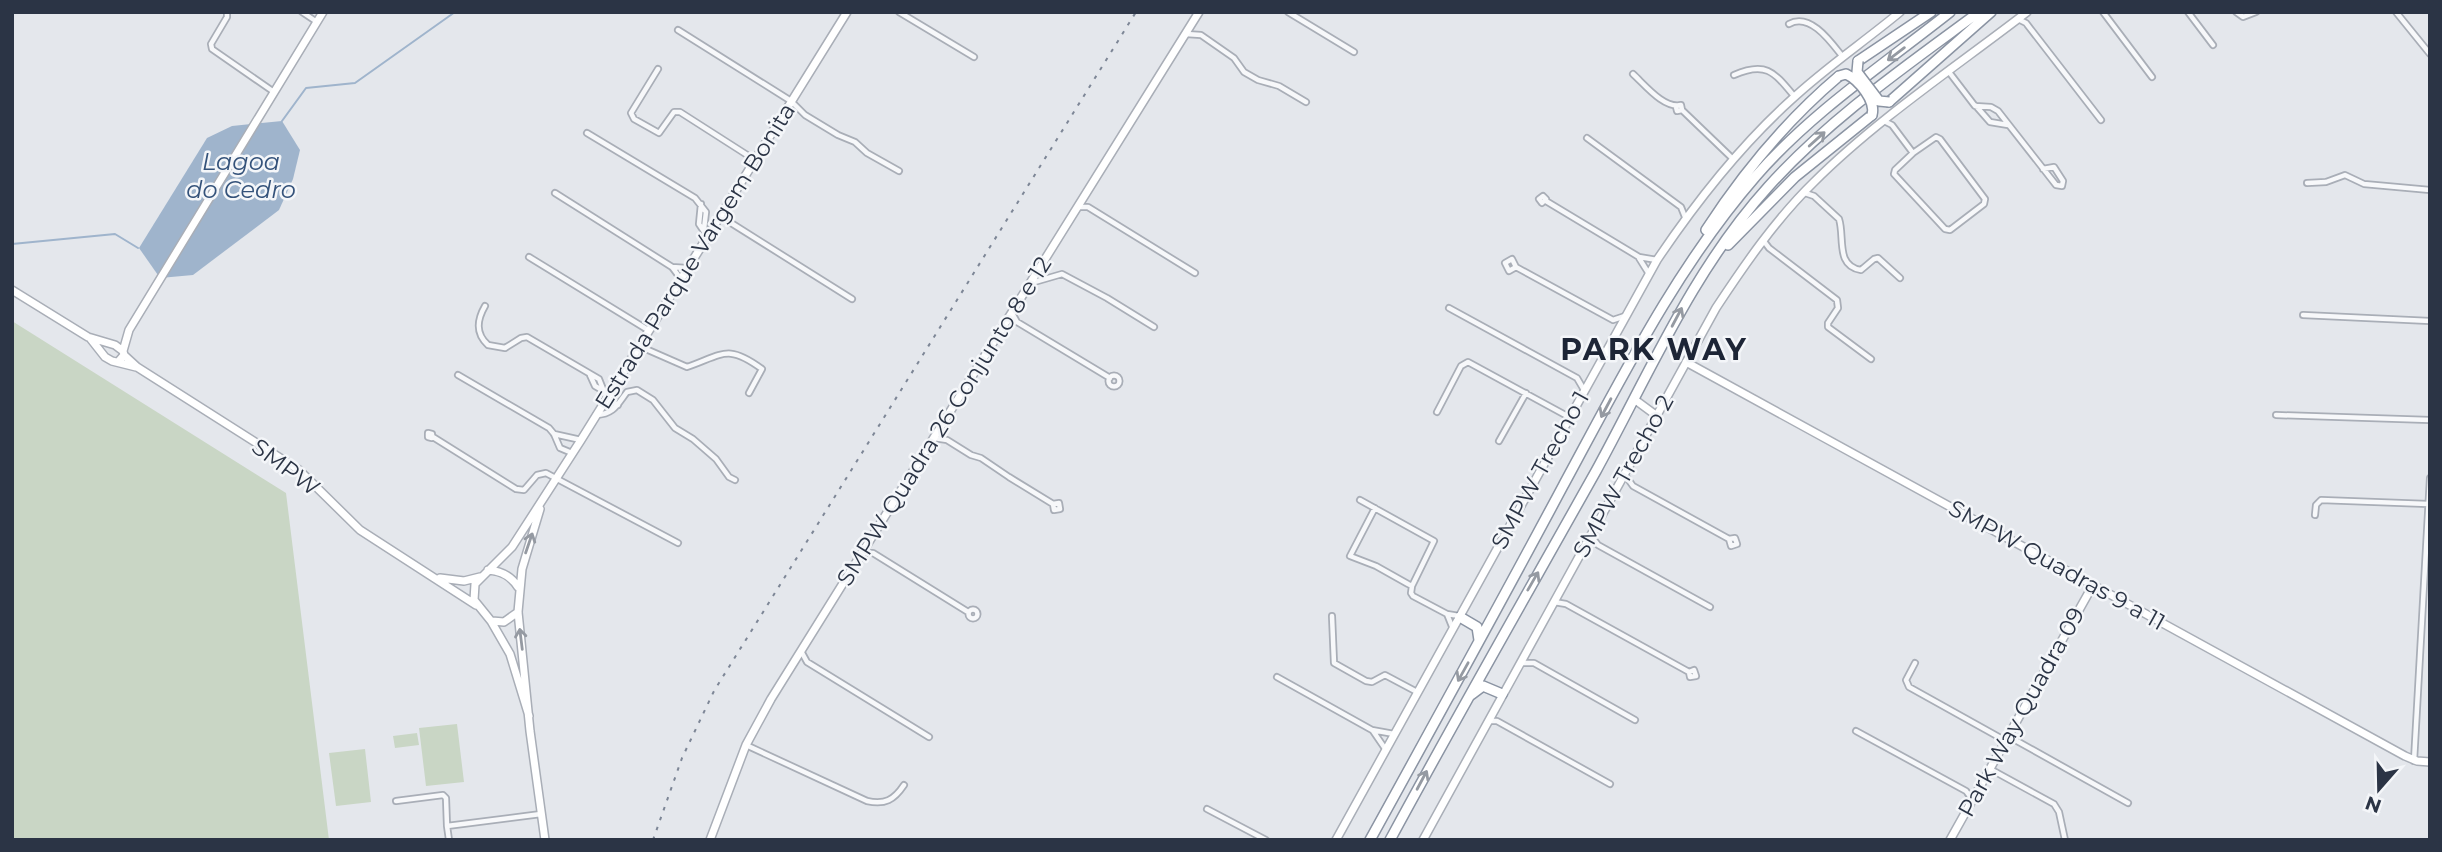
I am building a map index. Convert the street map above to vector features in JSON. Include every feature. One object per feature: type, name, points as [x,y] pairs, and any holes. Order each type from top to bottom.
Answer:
[{"type":"highway","points":[[1931,12],[1858,61],[1857,72],[1879,101],[1889,102],[1991,12]]},
{"type":"highway","points":[[1370,840],[1611,397],[1689,264],[1726,212],[1795,135],[1844,93],[1950,12]]},
{"type":"highway","points":[[1390,840],[1466,698],[1634,399],[1683,305],[1716,254],[1768,186],[1816,140],[1857,104],[1979,12]]},
{"type":"highway","points":[[1689,264],[1702,235],[1750,169],[1815,96],[1839,76],[1846,74],[1856,82],[1872,103],[1872,116],[1796,177],[1716,254]]},
{"type":"highway","points":[[1460,616],[1477,622],[1494,616]]},
{"type":"highway","points":[[1460,616],[1477,627],[1479,643]]},
{"type":"highway","points":[[1487,661],[1488,682],[1503,693]]},
{"type":"highway","points":[[1466,698],[1483,686],[1503,693]]},
{"type":"street","points":[[227,12],[227,17],[211,44],[212,49],[275,92]]},
{"type":"street","points":[[302,12],[317,22]]},
{"type":"street","points":[[118,362],[129,330],[323,12]]},
{"type":"street","name":"Estrada Parque Vargem Bonita","points":[[484,574],[507,554],[543,499],[570,452],[581,440],[681,279],[706,232],[720,216],[847,12]]},
{"type":"street","points":[[899,12],[974,57]]},
{"type":"street","name":"SMPW Quadra 26 Conjunto 8 e 12","points":[[710,840],[746,745],[794,661],[1199,12]]},
{"type":"street","points":[[1288,12],[1354,52]]},
{"type":"street","name":"SMPW Trecho 1","points":[[1336,840],[1615,334],[1685,217],[1733,159],[1794,96],[1891,15],[1900,12]]},
{"type":"street","points":[[2104,12],[2152,77]]},
{"type":"street","points":[[2188,12],[2213,45]]},
{"type":"street","points":[[2235,12],[2243,17],[2256,12]]},
{"type":"street","points":[[2396,12],[2430,54]]},
{"type":"street","points":[[2026,13],[2026,23]]},
{"type":"street","name":"SMPW Trecho 2","points":[[1423,840],[1716,309],[1761,243],[1810,186],[1884,121],[2026,13]]},
{"type":"street","points":[[2018,19],[2026,23],[2101,120]]},
{"type":"street","points":[[1789,24],[1801,20],[1818,29],[1842,57]]},
{"type":"street","points":[[1192,23],[1199,34],[1232,56],[1244,72],[1258,80],[1279,86],[1306,102]]},
{"type":"street","points":[[678,30],[791,102],[806,115],[855,142],[867,153],[899,171]]},
{"type":"street","points":[[1186,34],[1199,34]]},
{"type":"street","points":[[1734,75],[1751,67],[1765,69],[1776,75],[1794,96]]},
{"type":"street","points":[[658,69],[631,113],[634,120],[659,133],[674,112],[680,112],[755,160]]},
{"type":"street","points":[[1949,72],[1990,122],[2009,125]]},
{"type":"street","points":[[1633,74],[1664,101],[1676,107],[1677,111],[1682,110],[1733,159]]},
{"type":"street","points":[[1975,106],[1995,109],[2009,125],[2043,169],[2056,185],[2062,186],[2062,178],[2054,167],[2043,169]]},
{"type":"street","points":[[1891,116],[1892,125]]},
{"type":"street","points":[[1884,121],[1892,125],[1913,153]]},
{"type":"street","points":[[587,132],[695,198],[701,204],[699,224],[706,232]]},
{"type":"street","points":[[1936,137],[1939,138],[1985,199],[1985,203],[1950,230],[1945,229],[1894,174],[1913,153],[1936,137]]},
{"type":"street","points":[[1587,138],[1681,207],[1685,217]]},
{"type":"street","points":[[2307,183],[2326,182],[2345,175],[2364,184],[2430,190]]},
{"type":"street","points":[[1810,186],[1814,196],[1839,219],[1842,255],[1851,266],[1861,270],[1878,258],[1900,278]]},
{"type":"street","points":[[555,193],[672,267],[681,279]]},
{"type":"street","points":[[1804,193],[1814,196]]},
{"type":"street","points":[[1084,197],[1088,207]]},
{"type":"street","points":[[1546,201],[1639,257],[1657,260]]},
{"type":"street","points":[[1078,207],[1088,207],[1195,273]]},
{"type":"street","points":[[1681,207],[1692,207]]},
{"type":"street","points":[[720,216],[852,299]]},
{"type":"street","points":[[1761,243],[1837,300],[1838,308],[1828,327],[1871,359]]},
{"type":"street","points":[[529,257],[648,330]]},
{"type":"street","points":[[1639,257],[1649,274]]},
{"type":"street","points":[[672,267],[687,268]]},
{"type":"street","points":[[1516,267],[1613,320],[1626,316]]},
{"type":"street","points":[[1031,283],[1062,274],[1154,327]]},
{"type":"street","points":[[12,290],[89,337],[101,352]]},
{"type":"street","points":[[485,306],[478,326],[479,334],[488,345],[505,348],[527,337],[590,375],[594,386],[602,390],[607,399],[618,405]]},
{"type":"street","points":[[1449,308],[1579,379],[1584,390]]},
{"type":"street","points":[[1012,313],[1016,321]]},
{"type":"street","points":[[2303,315],[2430,321]]},
{"type":"street","points":[[1613,320],[1615,334]]},
{"type":"street","points":[[1007,321],[1016,321],[1110,378]]},
{"type":"street","points":[[101,352],[101,348],[129,330]]},
{"type":"street","name":"SMPW","points":[[89,337],[108,343],[123,353],[137,368]]},
{"type":"street","points":[[639,346],[687,367],[732,352],[745,356],[762,369],[749,393]]},
{"type":"street","name":"SMPW","points":[[101,352],[105,357],[137,368],[299,470],[360,530],[476,606]]},
{"type":"street","points":[[1437,412],[1461,366],[1468,362],[1569,417]]},
{"type":"street","name":"SMPW Quadras 9 a 11","points":[[1686,362],[2414,761],[2430,762]]},
{"type":"street","points":[[458,374],[554,434],[581,440]]},
{"type":"street","points":[[1579,379],[1591,377]]},
{"type":"street","points":[[596,415],[609,414],[627,391],[637,390],[653,400],[675,428],[716,459],[734,480]]},
{"type":"street","points":[[1499,441],[1526,393]]},
{"type":"street","points":[[1634,399],[1657,416]]},
{"type":"street","points":[[2276,415],[2430,420]]},
{"type":"street","points":[[940,429],[945,439]]},
{"type":"street","points":[[554,434],[560,448],[570,452]]},
{"type":"street","points":[[433,437],[519,490],[524,489],[540,474],[547,473],[678,543]]},
{"type":"street","points":[[565,437],[570,452]]},
{"type":"street","points":[[934,438],[945,439],[981,458],[1053,504]]},
{"type":"street","points":[[1624,474],[1633,486],[1729,539]]},
{"type":"street","points":[[2414,761],[2430,478]]},
{"type":"street","points":[[1617,487],[1633,486]]},
{"type":"street","name":"Estrada Parque Vargem Bonita","points":[[543,499],[526,552],[518,612],[545,840]]},
{"type":"street","points":[[1360,500],[1434,541],[1412,586],[1412,595],[1447,614],[1460,616]]},
{"type":"street","points":[[2315,515],[2316,505],[2321,500],[2428,504]]},
{"type":"street","points":[[1375,508],[1350,556],[1376,566],[1412,586]]},
{"type":"street","points":[[1591,535],[1598,545],[1710,607]]},
{"type":"street","points":[[869,541],[872,552]]},
{"type":"street","points":[[1586,545],[1598,545]]},
{"type":"street","points":[[862,553],[872,552],[968,612]]},
{"type":"street","points":[[2424,574],[2430,567]]},
{"type":"street","points":[[476,606],[474,589],[484,574],[502,573],[511,577],[519,589]]},
{"type":"street","name":"SMPW","points":[[429,574],[464,581],[484,574]]},
{"type":"street","name":"Park Way Quadra 09","points":[[1950,840],[2092,585]]},
{"type":"street","points":[[1558,594],[1566,604],[1689,672]]},
{"type":"street","points":[[1554,603],[1566,604]]},
{"type":"street","name":"Estrada Parque Vargem Bonita","points":[[476,606],[492,621],[510,654],[529,716]]},
{"type":"street","points":[[492,621],[504,622],[518,612]]},
{"type":"street","points":[[1447,614],[1453,629]]},
{"type":"street","points":[[1332,616],[1334,663],[1366,681],[1372,682],[1385,675],[1418,692]]},
{"type":"street","points":[[2421,627],[2430,627]]},
{"type":"street","points":[[1528,650],[1534,663]]},
{"type":"street","points":[[800,651],[807,662],[929,737]]},
{"type":"street","points":[[794,661],[807,662]]},
{"type":"street","points":[[1520,663],[1534,663],[1635,720]]},
{"type":"street","points":[[1915,663],[1906,680],[1909,687],[2128,803]]},
{"type":"street","points":[[1276,677],[1373,730],[1395,734]]},
{"type":"street","points":[[1493,712],[1497,721]]},
{"type":"street","points":[[1488,721],[1497,721],[1610,784]]},
{"type":"street","points":[[1373,730],[1386,751]]},
{"type":"street","points":[[1856,731],[1966,791],[1972,800]]},
{"type":"street","points":[[746,745],[867,801],[889,802],[904,785]]},
{"type":"street","points":[[1989,769],[2054,804],[2059,812],[2065,840]]},
{"type":"street","points":[[1966,791],[1978,790]]},
{"type":"street","points":[[396,801],[443,795],[446,798],[449,840]]},
{"type":"street","points":[[1207,808],[1265,840]]},
{"type":"street","points":[[447,826],[541,814]]},
{"type":"street","points":[[1428,831],[1433,840]]},
{"type":"green space","points":[[12,321],[286,493],[329,840],[12,840]]},
{"type":"green space","points":[[457,724],[464,782],[426,786],[419,728]]},
{"type":"green space","points":[[417,733],[419,745],[395,748],[393,736]]},
{"type":"green space","points":[[365,749],[371,802],[336,806],[329,753]]},
{"type":"water","name":"Lagoa do Cedro","points":[[282,121],[300,150],[293,179],[279,210],[193,275],[160,278],[139,248],[207,138],[232,126]]},
{"type":"waterway","points":[[282,121],[306,88],[355,83],[455,12]]},
{"type":"waterway","points":[[12,244],[115,234],[138,248]]},
{"type":"railway","points":[[653,840],[682,758],[714,691],[1136,12]]},
{"type":"district","name":"PARK WAY","points":[[1654,350]]}]
